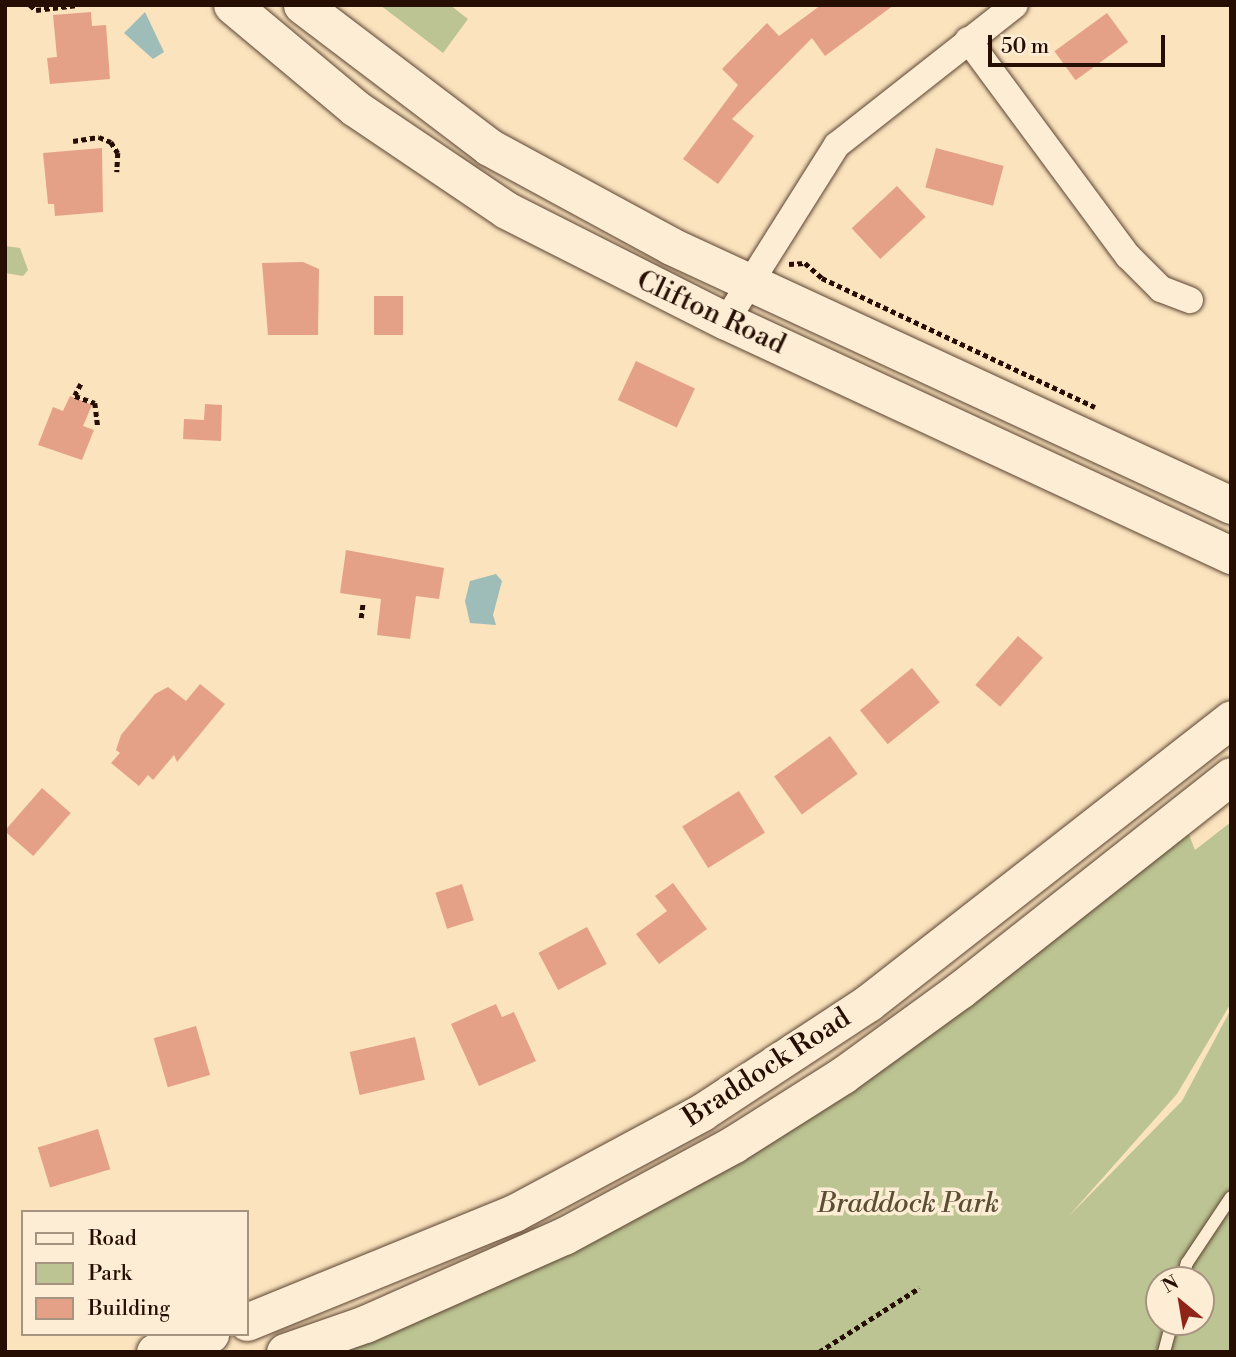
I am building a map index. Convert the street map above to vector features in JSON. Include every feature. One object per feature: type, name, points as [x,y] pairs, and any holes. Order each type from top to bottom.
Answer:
[{"type":"main road","name":"Clifton Road","points":[[232,5],[355,108],[506,210],[726,321],[1222,554]]},
{"type":"main road","name":"Clifton Road","points":[[302,5],[489,147],[671,246],[1231,505]]},
{"type":"main road","name":"Braddock Road","points":[[248,1322],[514,1213],[702,1112],[868,1003],[1231,719]]},
{"type":"main road","name":"Braddock Road","points":[[285,1352],[365,1324],[564,1236],[734,1144],[843,1075],[960,990],[1231,776]]},
{"type":"main road","points":[[155,1352],[204,1336]]},
{"type":"street","points":[[726,321],[748,280],[837,145],[1015,5]]},
{"type":"street","points":[[968,40],[1128,256],[1161,289],[1190,300]]},
{"type":"lane","points":[[1185,1266],[1231,1197]]},
{"type":"path","points":[[30,5],[36,10],[78,5]]},
{"type":"path","points":[[72,141],[99,138],[111,142],[118,153],[117,172]]},
{"type":"path","points":[[81,384],[75,396],[94,403],[97,426]]},
{"type":"path","points":[[361,618],[363,602]]},
{"type":"path","points":[[818,1352],[919,1288]]},
{"type":"green space","points":[[380,5],[450,5],[468,19],[443,53]]},
{"type":"green space","points":[[5,246],[20,248],[28,270],[23,276],[5,273]]},
{"type":"green space","name":"Braddock Park","points":[[1181,815],[1195,850],[1231,822],[1231,1003],[1177,1094],[1068,1217],[1182,1101],[1231,1009],[1231,1352],[277,1352],[734,1144]]},
{"type":"water","points":[[145,12],[164,52],[153,59],[124,33]]},
{"type":"water","points":[[496,574],[502,581],[493,615],[496,625],[470,623],[465,601],[470,581]]},
{"type":"building","points":[[821,5],[894,5],[825,56],[812,38],[732,119],[754,136],[718,184],[683,159],[738,85],[722,69],[767,23],[779,36]]},
{"type":"building","points":[[91,12],[92,26],[106,25],[110,79],[50,84],[47,58],[57,57],[53,15]]},
{"type":"building","points":[[1107,13],[1128,42],[1076,80],[1054,51]]},
{"type":"building","points":[[102,148],[103,212],[55,216],[54,204],[48,204],[43,153]]},
{"type":"building","points":[[936,148],[1004,166],[993,206],[925,188]]},
{"type":"building","points":[[897,186],[926,217],[880,259],[852,228]]},
{"type":"building","points":[[303,262],[319,269],[318,335],[268,335],[262,263]]},
{"type":"building","points":[[374,296],[403,296],[403,335],[374,335]]},
{"type":"building","points":[[636,361],[695,388],[677,427],[618,400]]},
{"type":"building","points":[[70,396],[92,405],[83,426],[94,430],[82,460],[38,445],[53,407],[63,411]]},
{"type":"building","points":[[205,404],[222,405],[221,441],[183,439],[184,419],[204,420]]},
{"type":"building","points":[[346,550],[444,568],[439,599],[416,596],[410,639],[377,635],[381,599],[340,593]]},
{"type":"building","points":[[1018,636],[1043,658],[1000,707],[975,685]]},
{"type":"building","points":[[912,668],[940,702],[888,744],[860,710]]},
{"type":"building","points":[[200,684],[225,704],[177,762],[174,755],[153,780],[148,775],[139,786],[111,763],[120,753],[116,750],[121,735],[155,694],[168,687],[186,701]]},
{"type":"building","points":[[830,736],[858,774],[802,815],[774,777]]},
{"type":"building","points":[[42,788],[71,813],[33,856],[5,831]]},
{"type":"building","points":[[739,791],[765,833],[708,868],[682,827]]},
{"type":"building","points":[[673,883],[707,929],[659,964],[636,934],[667,911],[655,896]]},
{"type":"building","points":[[462,884],[474,920],[447,929],[435,893]]},
{"type":"building","points":[[587,927],[607,964],[558,990],[538,953]]},
{"type":"building","points":[[496,1004],[502,1017],[514,1012],[536,1061],[479,1086],[451,1024]]},
{"type":"building","points":[[196,1026],[210,1075],[168,1087],[154,1038]]},
{"type":"building","points":[[415,1037],[425,1080],[360,1095],[350,1052]]},
{"type":"building","points":[[98,1129],[110,1169],[50,1188],[38,1147]]}]
